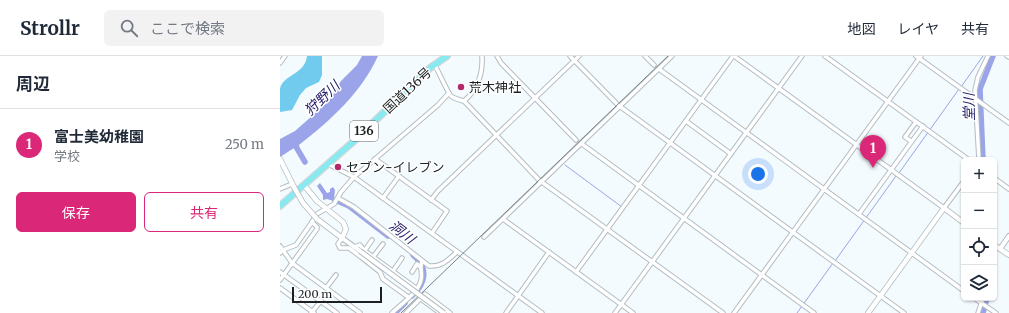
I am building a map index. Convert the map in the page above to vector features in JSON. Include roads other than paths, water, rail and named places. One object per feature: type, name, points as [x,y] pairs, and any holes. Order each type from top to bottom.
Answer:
[{"type":"highway","name":"国道136号","points":[[280,206],[328,164],[434,64],[447,56]]},
{"type":"main road","points":[[280,159],[292,184],[315,220],[342,238],[346,229],[344,223],[326,209],[304,185]]},
{"type":"main road","points":[[868,313],[944,208],[961,221]]},
{"type":"main road","points":[[997,247],[1009,256]]},
{"type":"street","points":[[281,61],[285,56]]},
{"type":"street","points":[[464,101],[476,89],[482,66],[482,56]]},
{"type":"street","points":[[497,56],[576,140]]},
{"type":"street","points":[[570,56],[620,107],[716,175],[904,313]]},
{"type":"street","points":[[431,200],[438,191],[579,56]]},
{"type":"street","points":[[645,56],[654,65]]},
{"type":"street","points":[[484,237],[672,56]]},
{"type":"street","points":[[576,272],[733,56],[944,208],[961,185]]},
{"type":"street","points":[[615,313],[802,56]]},
{"type":"street","points":[[825,56],[965,157]]},
{"type":"street","points":[[979,157],[975,90],[978,77],[988,56]]},
{"type":"street","points":[[734,313],[919,57],[1008,122]]},
{"type":"street","points":[[434,64],[453,98],[464,101],[542,182],[724,313]]},
{"type":"street","points":[[659,69],[961,288]]},
{"type":"street","points":[[281,252],[296,245],[315,220],[316,215],[337,200],[344,188],[354,177],[438,105],[449,93]]},
{"type":"street","points":[[686,120],[731,154]]},
{"type":"street","points":[[911,142],[905,137],[916,122]]},
{"type":"street","points":[[859,214],[922,126]]},
{"type":"street","points":[[582,144],[814,313]]},
{"type":"street","points":[[375,159],[447,211],[432,233]]},
{"type":"street","points":[[328,164],[354,177],[542,313]]},
{"type":"street","points":[[383,198],[399,176]]},
{"type":"street","points":[[997,180],[1009,189]]},
{"type":"street","points":[[280,189],[292,184]]},
{"type":"street","points":[[337,200],[354,207],[421,264],[428,266],[440,265],[457,252]]},
{"type":"street","points":[[503,219],[632,313]]},
{"type":"street","points":[[280,280],[317,228],[315,220]]},
{"type":"street","points":[[1000,249],[1009,236]]},
{"type":"street","points":[[408,297],[383,279],[380,272],[361,257],[348,248],[340,248],[338,244],[342,238],[354,247],[373,257],[417,289]]},
{"type":"street","points":[[362,251],[372,240]]},
{"type":"street","points":[[373,257],[383,244]]},
{"type":"street","points":[[280,246],[281,252],[292,263],[360,313]]},
{"type":"street","points":[[362,251],[444,313]]},
{"type":"street","points":[[506,313],[549,252]]},
{"type":"street","points":[[393,271],[402,258]]},
{"type":"street","points":[[412,272],[417,264],[421,264]]},
{"type":"street","points":[[392,313],[417,289],[422,276],[421,264]]},
{"type":"street","points":[[280,272],[337,313]]},
{"type":"street","points":[[326,288],[336,275]]},
{"type":"street","points":[[280,288],[312,313],[321,301]]},
{"type":"street","points":[[406,313],[425,294],[450,313]]},
{"type":"street","points":[[421,299],[440,313]]},
{"type":"street","points":[[978,301],[996,313]]},
{"type":"street","points":[[978,313],[982,301]]},
{"type":"street","points":[[431,313],[434,308]]},
{"type":"waterway","points":[[961,87],[983,56]]},
{"type":"waterway","name":"堂川","points":[[983,157],[980,89],[993,56]]},
{"type":"waterway","points":[[899,173],[959,89]]},
{"type":"waterway","name":"洞川","points":[[295,145],[305,162]]},
{"type":"waterway","points":[[565,165],[622,207]]},
{"type":"waterway","points":[[835,261],[896,176]]},
{"type":"waterway","name":"洞川","points":[[335,200],[349,206],[388,236]]},
{"type":"waterway","name":"洞川","points":[[412,296],[417,291],[423,281],[424,276],[422,265],[413,255]]},
{"type":"waterway","points":[[797,313],[833,263]]},
{"type":"waterway","name":"堂川","points":[[983,313],[986,301]]},
{"type":"waterway","name":"洞川","points":[[395,313],[405,303]]},
{"type":"railway","points":[[401,313],[668,56]]},
{"type":"place","name":"荒木神社","points":[[461,87]]},
{"type":"place","name":"セブン-イレブン","points":[[338,167]]},
{"type":"place","name":"富士美幼稚園","points":[[873,168]]},
{"type":"water label","name":"狩野川","points":[[322,98]]}]
